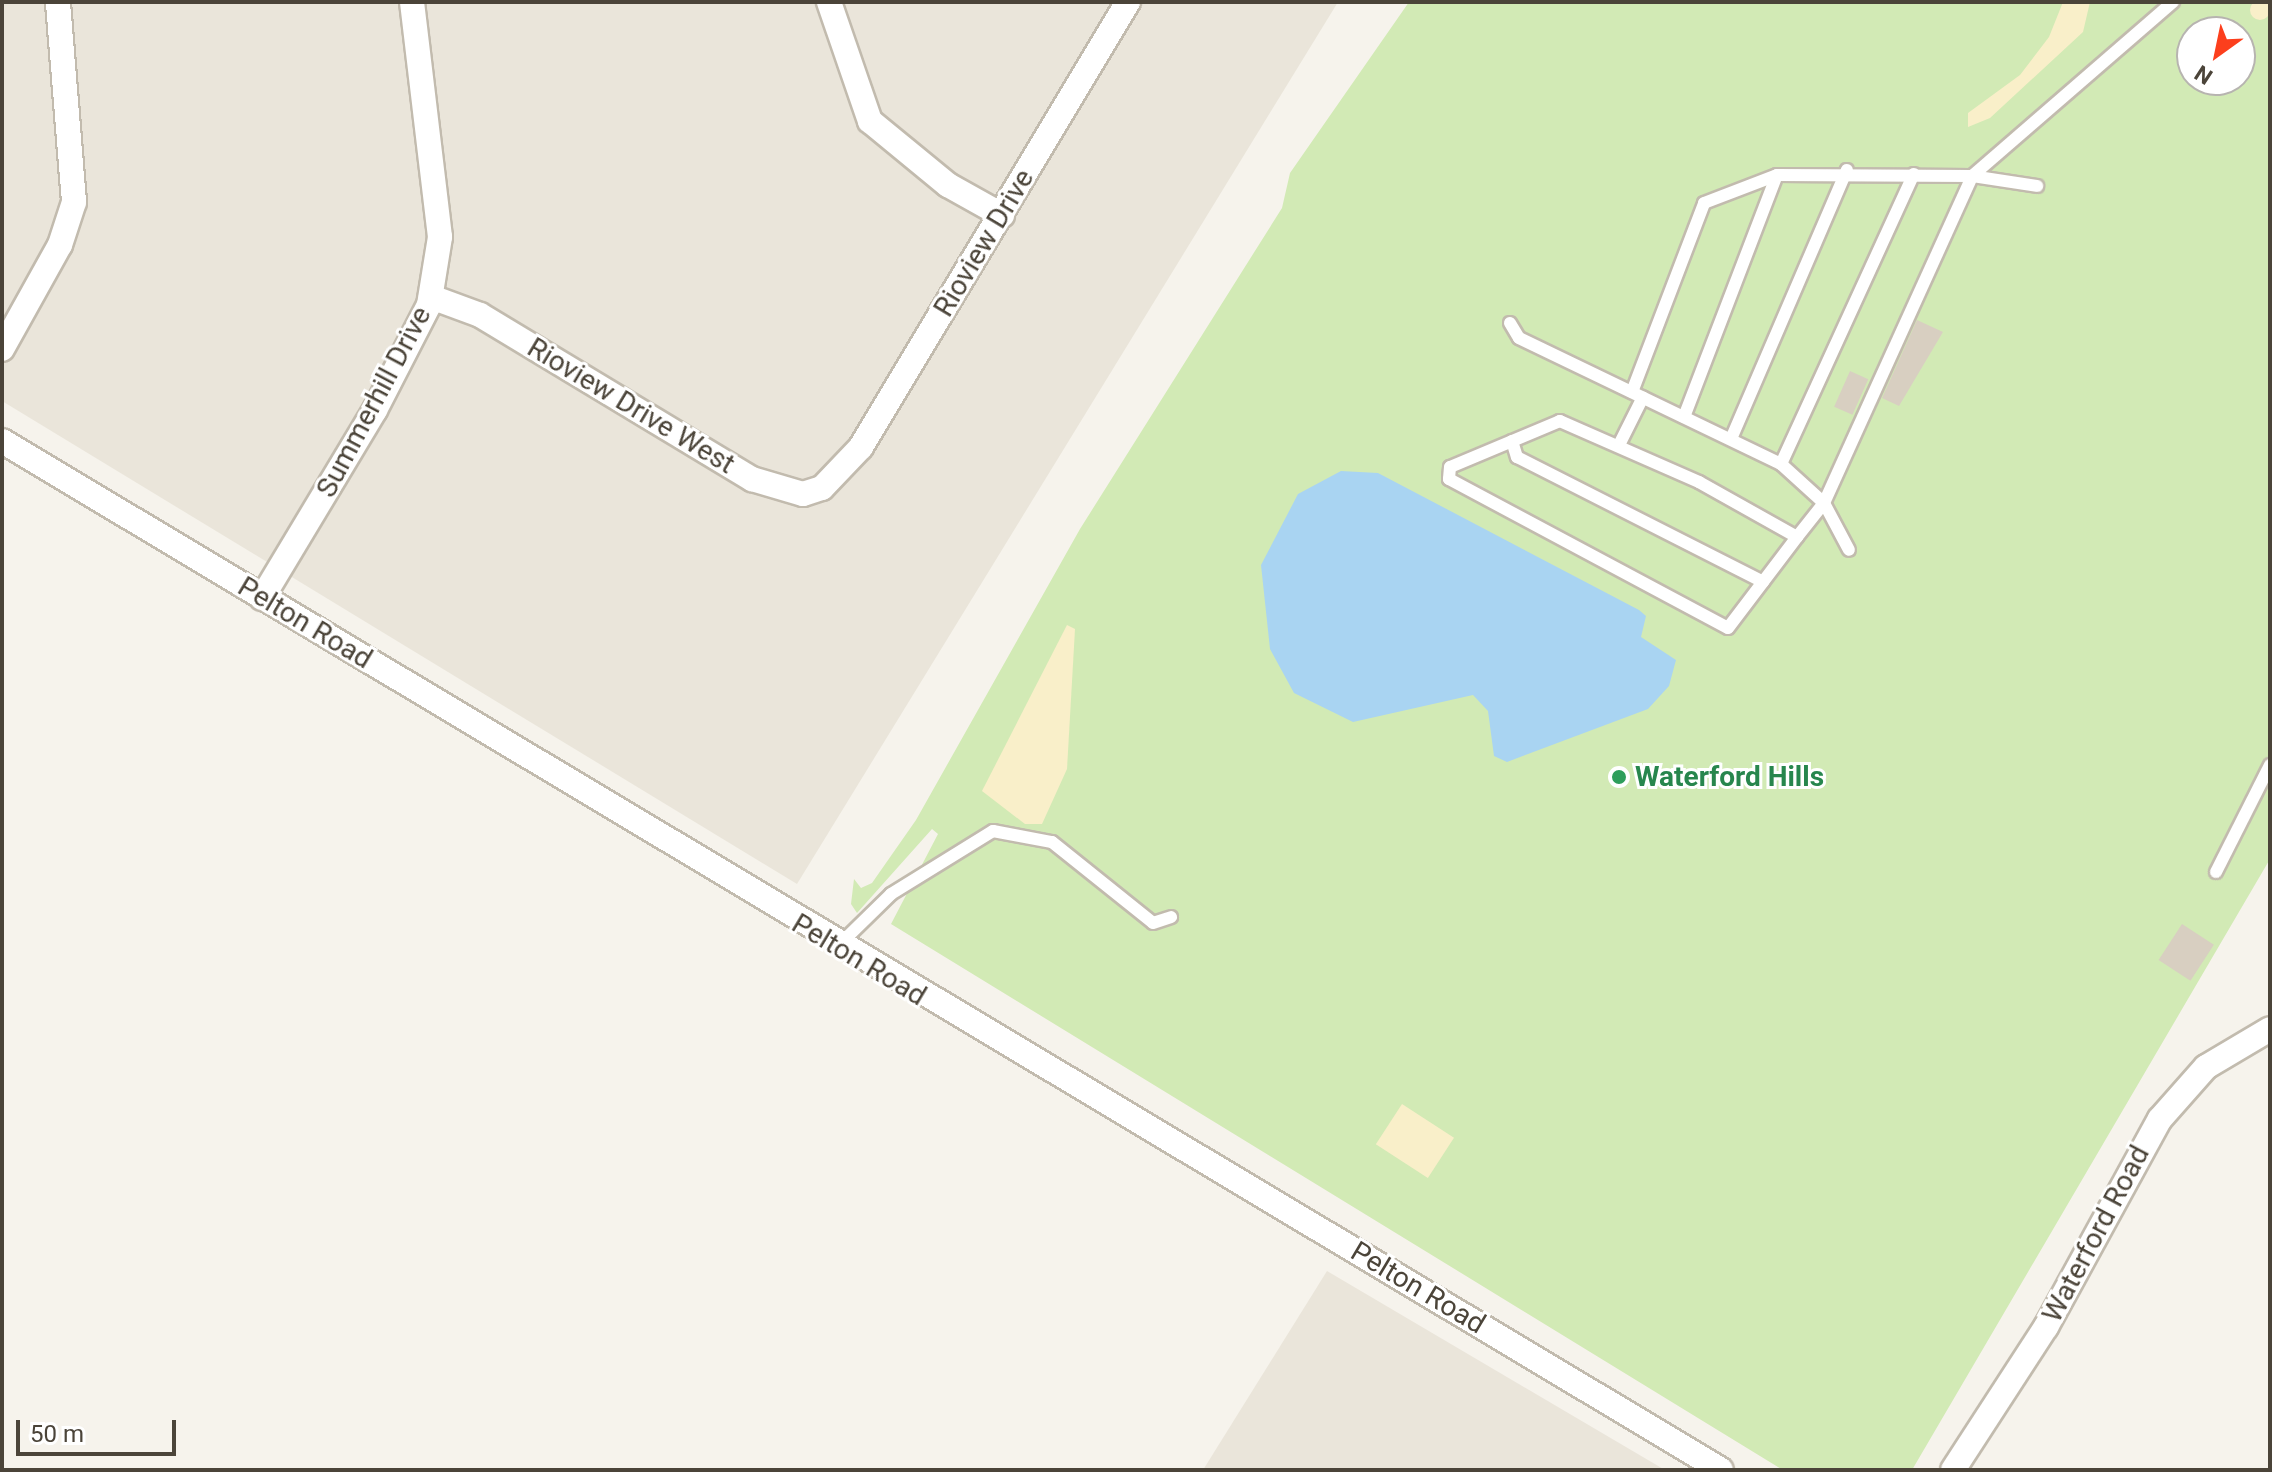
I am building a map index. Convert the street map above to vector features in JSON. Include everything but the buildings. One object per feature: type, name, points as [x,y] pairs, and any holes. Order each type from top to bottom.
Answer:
[{"type":"street","points":[[2,349],[60,245],[74,202],[58,2]]},
{"type":"street","name":"Summerhill Drive","points":[[262,598],[375,410],[431,297],[440,237],[412,2]]},
{"type":"street","points":[[829,2],[870,121],[948,185],[1002,215]]},
{"type":"street","name":"Rioview Drive","points":[[834,480],[861,447],[1128,2]]},
{"type":"street","name":"Rioview Drive West","points":[[431,297],[480,315],[752,479],[803,494],[834,480]]},
{"type":"street","name":"Pelton Road","points":[[2,441],[838,947],[1721,1470]]},
{"type":"street","name":"Waterford Road","points":[[1953,1470],[2046,1327],[2160,1119],[2206,1067],[2270,1029]]},
{"type":"lane","points":[[1797,537],[1620,443],[1560,421],[1450,467],[1449,479],[1728,628],[1824,503],[1972,176],[2173,2]]},
{"type":"lane","points":[[1620,443],[1704,203],[1777,175],[1847,170],[1972,176],[2037,186]]},
{"type":"lane","points":[[1731,439],[1847,170]]},
{"type":"lane","points":[[1781,464],[1914,174]]},
{"type":"lane","points":[[1684,417],[1777,175]]},
{"type":"lane","points":[[1510,323],[1519,338],[1781,464],[1824,503],[1849,550]]},
{"type":"lane","points":[[1512,441],[1517,457],[1763,582]]},
{"type":"lane","points":[[2216,872],[2270,765]]},
{"type":"lane","points":[[838,947],[891,894],[993,831],[1052,842],[1153,923],[1171,917]]},
{"type":"shaded area","points":[[2,2],[1338,2],[797,884],[2,401]]},
{"type":"shaded area","points":[[1327,1271],[1665,1470],[1203,1470]]},
{"type":"green space","name":"Waterford Hills","points":[[1409,2],[2270,2],[2270,859],[1912,1470],[1783,1470],[891,924],[938,834],[932,829],[857,913],[851,904],[854,879],[861,888],[872,883],[916,820],[1080,529],[1282,208],[1290,173]]},
{"type":"sand","points":[[2256,0],[2264,0],[2270,6],[2270,14],[2264,20],[2256,20],[2256,16],[2250,14],[2250,6]]},
{"type":"sand","points":[[2063,2],[2090,2],[2083,32],[1990,118],[1968,127],[1968,113],[2020,75],[2049,37]]},
{"type":"sand","points":[[1067,625],[1075,629],[1067,769],[1042,824],[1025,824],[982,791]]},
{"type":"sand","points":[[1402,1104],[1454,1138],[1428,1178],[1376,1144]]},
{"type":"water","points":[[1341,471],[1378,473],[1639,610],[1646,616],[1641,637],[1676,660],[1669,686],[1648,709],[1507,762],[1494,756],[1488,711],[1473,695],[1353,722],[1294,693],[1270,649],[1261,565],[1298,494]]},
{"type":"place","name":"Waterford Hills","points":[[1619,777]]}]
